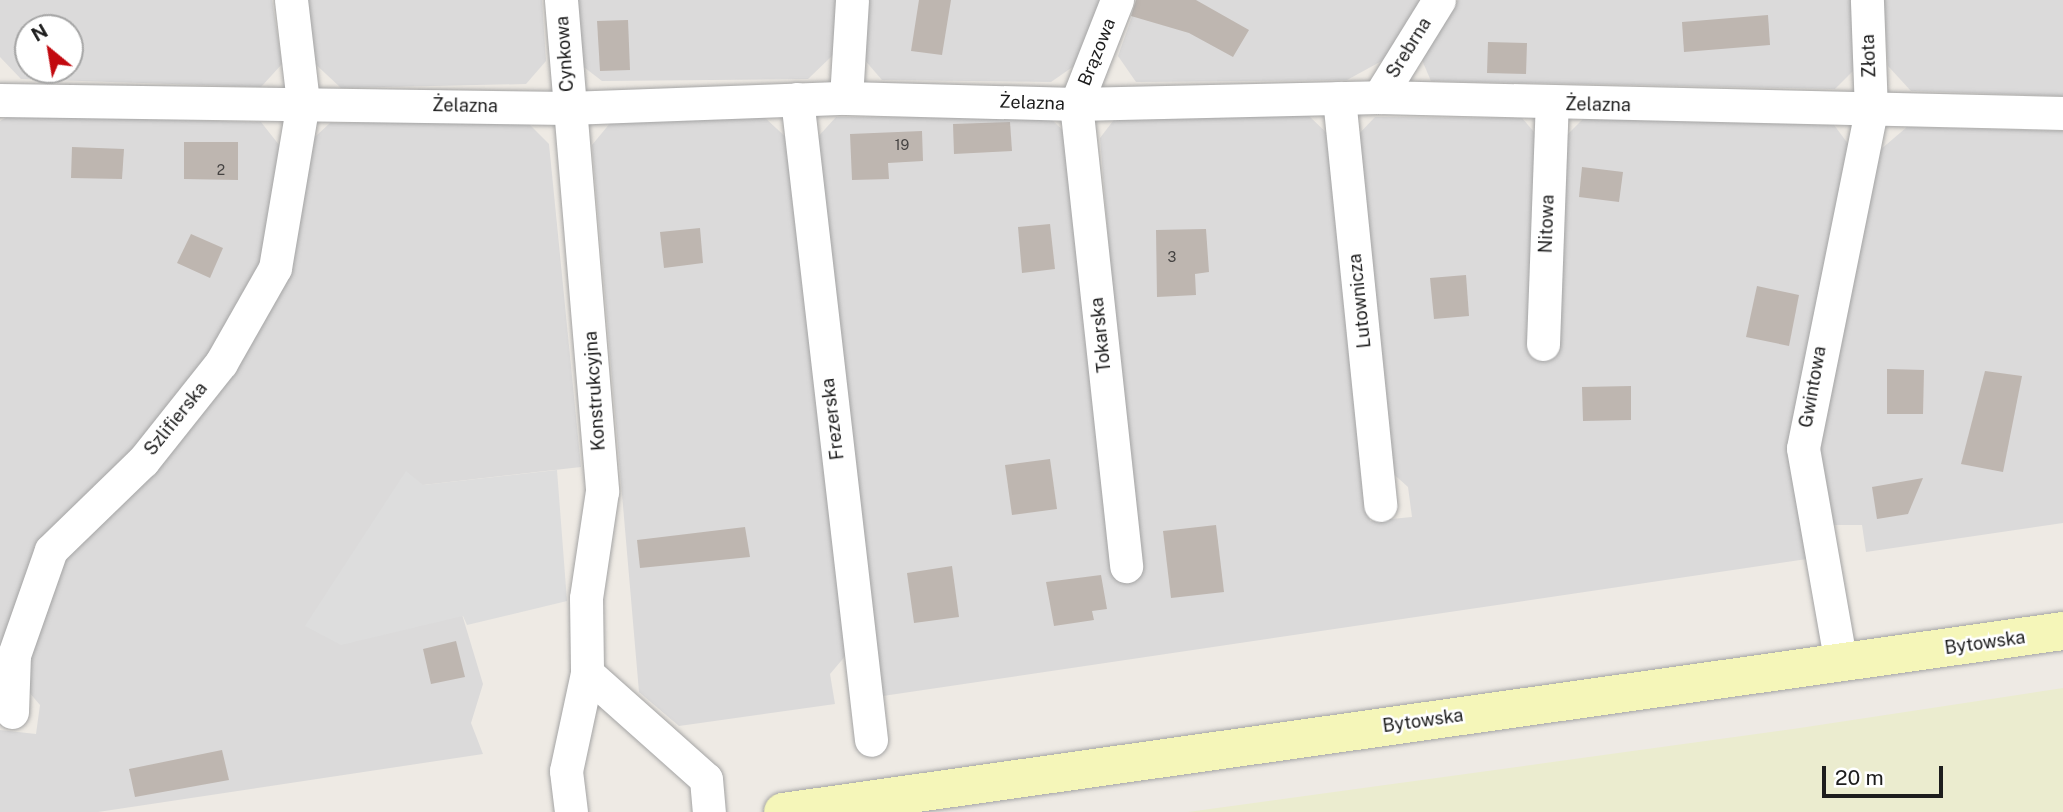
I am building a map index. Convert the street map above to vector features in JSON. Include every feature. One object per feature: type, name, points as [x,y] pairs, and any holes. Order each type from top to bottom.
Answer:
[{"type":"main road","name":"Bytowska","points":[[783,812],[2063,631]]},
{"type":"street","name":"Szlifierska","points":[[12,712],[14,655],[51,550],[143,461],[221,363],[275,268],[303,102],[291,0]]},
{"type":"street","name":"Cynkowa","points":[[561,0],[568,108]]},
{"type":"street","points":[[846,98],[852,0]]},
{"type":"street","name":"Brązowa","points":[[1076,104],[1117,0]]},
{"type":"street","name":"Srebrna","points":[[1379,97],[1439,0]]},
{"type":"street","name":"Złota","points":[[1867,0],[1871,111]]},
{"type":"street","name":"Żelazna","points":[[0,100],[303,102],[568,108],[846,98],[1076,104],[1379,97],[1552,104],[2063,113]]},
{"type":"street","name":"Lutownicza","points":[[1339,98],[1380,505]]},
{"type":"street","name":"Frezerska","points":[[797,99],[871,740]]},
{"type":"street","name":"Tokarska","points":[[1076,104],[1126,566]]},
{"type":"street","name":"Nitowa","points":[[1543,344],[1552,104]]},
{"type":"street","name":"Konstrukcyjna","points":[[568,108],[602,491],[586,598],[587,673],[566,771],[571,812]]},
{"type":"street","name":"Gwintowa","points":[[1840,664],[1803,448],[1871,111]]},
{"type":"street","points":[[587,673],[706,779],[709,812]]},
{"type":"shaded area","points":[[0,0],[272,0],[282,64],[261,87],[84,81],[84,14],[14,14],[14,72],[0,57]]},
{"type":"shaded area","points":[[303,0],[542,0],[546,61],[526,84],[341,88],[311,60]]},
{"type":"shaded area","points":[[572,0],[836,0],[834,54],[808,79],[602,81],[576,61]]},
{"type":"shaded area","points":[[866,0],[1106,0],[1087,57],[1051,82],[882,80],[863,58]]},
{"type":"shaded area","points":[[1138,0],[1423,0],[1389,57],[1347,80],[1136,82],[1118,56]]},
{"type":"shaded area","points":[[1458,0],[1852,0],[1859,65],[1835,89],[1431,81],[1422,60]]},
{"type":"shaded area","points":[[1883,0],[2063,0],[2063,96],[1911,91],[1888,66]]},
{"type":"shaded area","points":[[762,115],[791,142],[847,654],[830,674],[835,704],[679,726],[639,692],[592,145],[616,116]]},
{"type":"shaded area","points":[[9,116],[261,122],[283,150],[265,259],[177,405],[43,541],[0,675],[0,121]]},
{"type":"shaded area","points":[[1309,116],[1333,139],[1370,521],[1412,517],[1408,487],[1389,470],[1357,136],[1375,117],[1522,118],[1539,138],[1536,350],[1559,352],[1564,138],[1583,119],[1834,125],[1852,149],[1807,559],[876,697],[816,139],[836,117],[1050,118],[1075,142],[1121,398],[1100,138],[1116,117]]},
{"type":"shaded area","points":[[524,119],[549,144],[581,467],[423,485],[483,684],[471,723],[483,754],[98,812],[0,812],[0,730],[36,734],[40,705],[23,685],[26,656],[61,559],[205,409],[304,147],[330,123]]},
{"type":"shaded area","points":[[1907,127],[2063,131],[2063,523],[1866,552],[1862,525],[1833,525],[1817,462],[1880,150]]},
{"type":"shaded area","points":[[557,470],[567,601],[467,625],[463,616],[341,645],[305,626],[406,471],[423,485]]},
{"type":"green space","points":[[2063,688],[2063,812],[1188,812],[1793,729]]},
{"type":"building","points":[[919,0],[951,0],[942,55],[911,51]]},
{"type":"building","points":[[1136,0],[1196,0],[1249,30],[1233,57],[1189,33],[1131,16]]},
{"type":"building","points":[[1768,15],[1770,45],[1684,52],[1682,22]]},
{"type":"building","points":[[628,20],[630,70],[600,71],[597,21]]},
{"type":"building","points":[[1488,42],[1527,43],[1526,74],[1487,73]]},
{"type":"building","points":[[1010,122],[1012,151],[954,154],[953,124]]},
{"type":"building","points":[[922,131],[923,161],[888,163],[889,179],[852,180],[850,134]]},
{"type":"building","points":[[184,142],[238,142],[238,180],[184,179]]},
{"type":"building","points":[[72,147],[124,149],[122,179],[71,178]]},
{"type":"building","points":[[1582,167],[1623,172],[1619,202],[1579,197]]},
{"type":"building","points":[[1050,224],[1055,269],[1022,273],[1018,227]]},
{"type":"building","points":[[700,228],[703,263],[664,268],[660,232]]},
{"type":"building","points":[[1206,229],[1209,272],[1195,274],[1196,295],[1157,297],[1156,230]]},
{"type":"building","points":[[191,234],[223,248],[210,278],[177,263]]},
{"type":"building","points":[[1466,275],[1469,316],[1434,319],[1430,278]]},
{"type":"building","points":[[1757,286],[1799,295],[1789,346],[1746,337]]},
{"type":"building","points":[[1887,369],[1924,370],[1923,414],[1887,414]]},
{"type":"building","points":[[1985,371],[2022,376],[2003,472],[1961,464]]},
{"type":"building","points":[[1631,386],[1631,420],[1583,421],[1582,387]]},
{"type":"building","points":[[1050,459],[1057,509],[1012,515],[1005,465]]},
{"type":"building","points":[[1923,478],[1908,514],[1877,519],[1872,487]]},
{"type":"building","points":[[1216,525],[1224,592],[1171,598],[1163,531]]},
{"type":"building","points":[[745,527],[750,557],[640,568],[637,540]]},
{"type":"building","points":[[952,566],[959,617],[914,623],[907,573]]},
{"type":"building","points":[[1101,575],[1107,609],[1092,611],[1094,620],[1054,626],[1046,582]]},
{"type":"building","points":[[456,641],[465,677],[431,684],[423,649]]},
{"type":"building","points":[[222,750],[229,780],[135,797],[129,769]]}]
